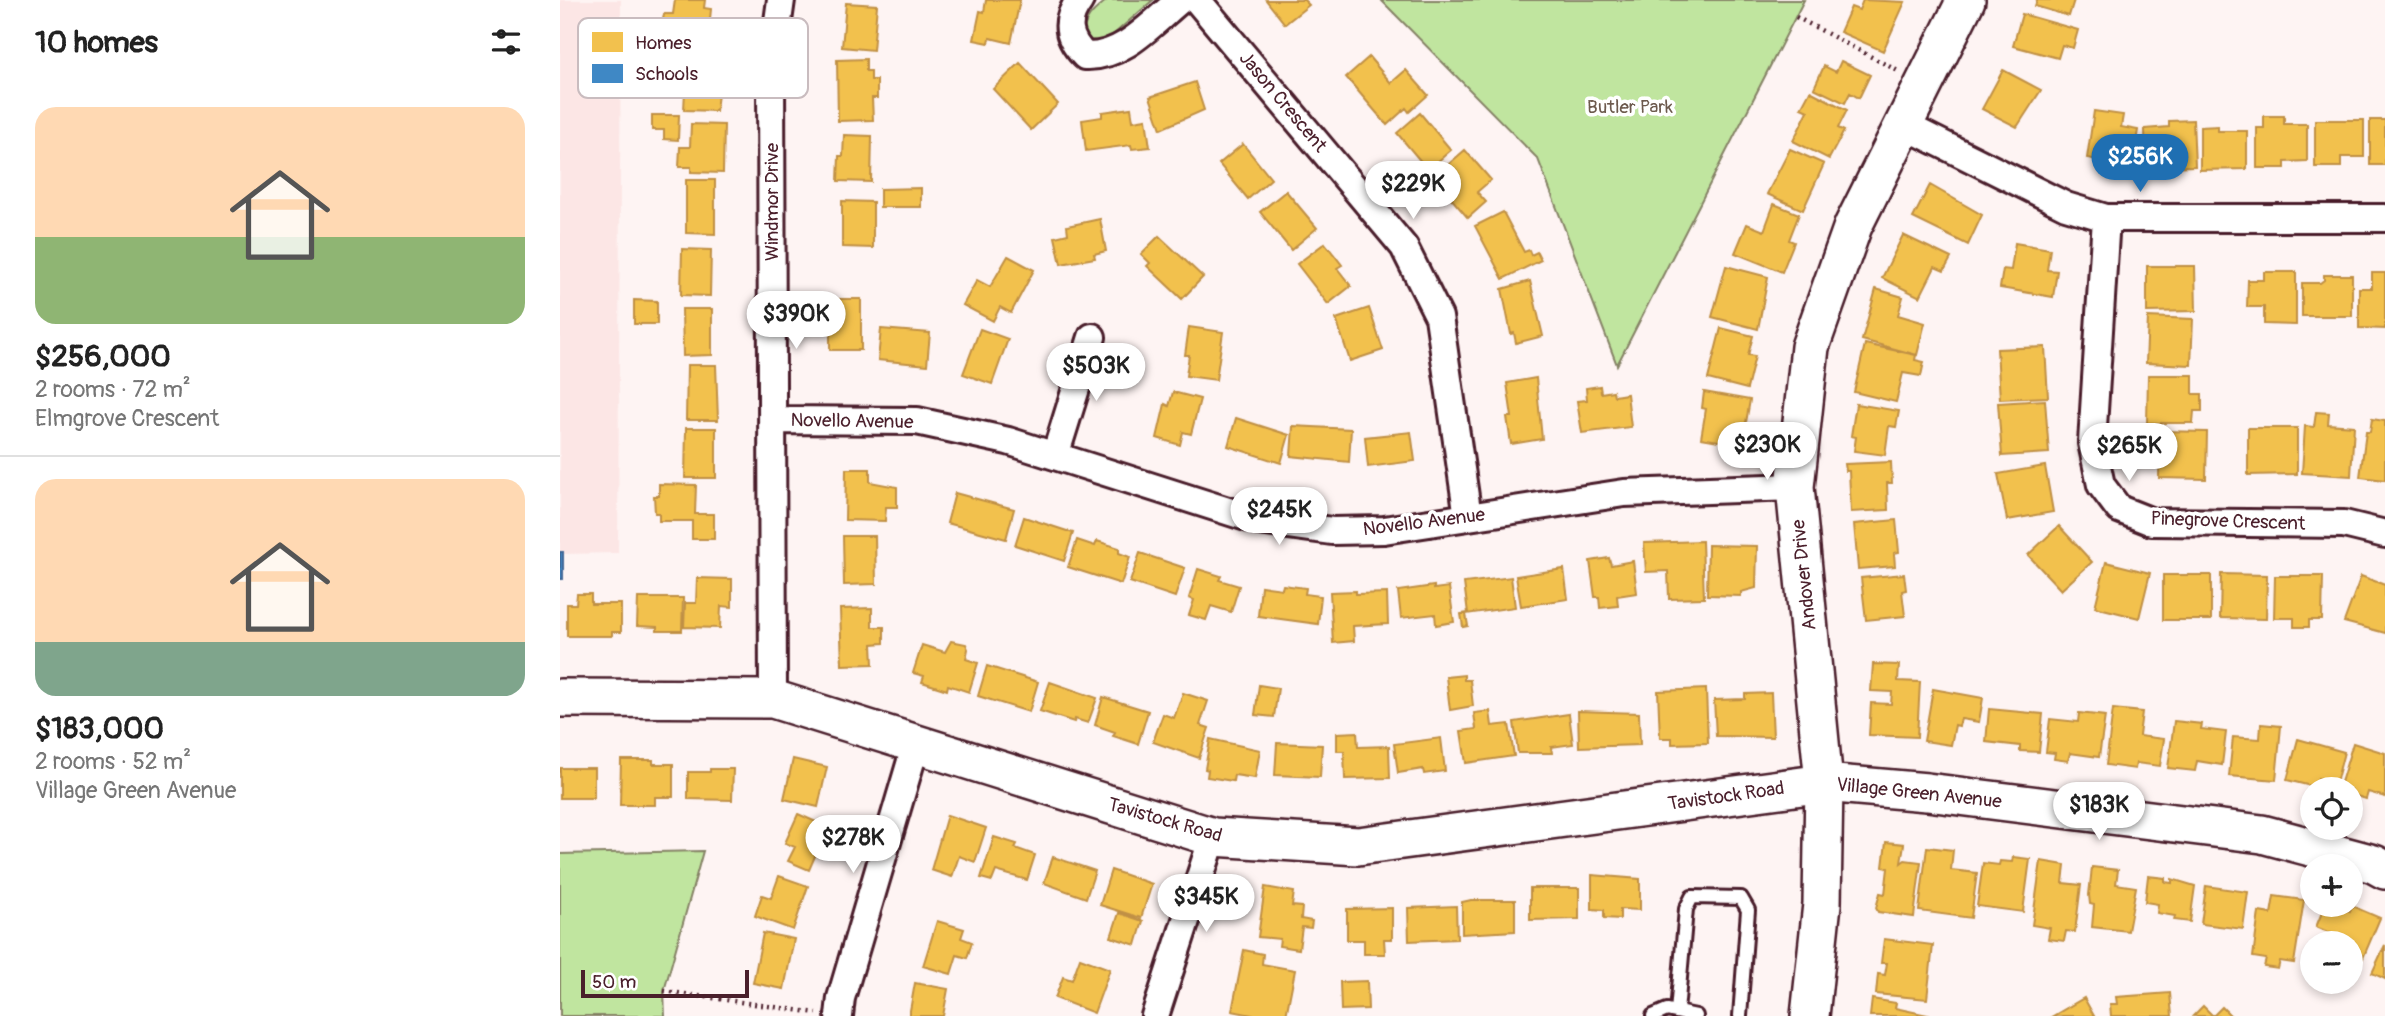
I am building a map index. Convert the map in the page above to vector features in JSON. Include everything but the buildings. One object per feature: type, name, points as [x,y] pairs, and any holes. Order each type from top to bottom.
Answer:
[{"type":"street","name":"Windmor Drive","points":[[778,18],[781,0]]},
{"type":"street","points":[[1080,0],[1068,21],[1072,43],[1085,56],[1100,57],[1120,48],[1180,0]]},
{"type":"street","name":"Jason Crescent","points":[[1197,0],[1404,247],[1439,317],[1468,517]]},
{"type":"street","name":"Andover Drive","points":[[1810,1016],[1822,904],[1824,783],[1795,487],[1810,347],[1853,226],[1966,0]]},
{"type":"street","name":"Windmor Drive","points":[[771,98],[774,699]]},
{"type":"street","points":[[1904,125],[2066,206],[2106,218],[2385,218]]},
{"type":"street","name":"Pinegrove Crescent","points":[[2106,218],[2092,443],[2101,485],[2119,509],[2152,522],[2344,524],[2385,534]]},
{"type":"street","points":[[1055,456],[1092,337]]},
{"type":"street","name":"Novello Avenue","points":[[773,420],[917,421],[1008,441],[1259,521],[1332,531],[1384,530],[1625,493],[1795,487]]},
{"type":"street","name":"Tavistock Road","points":[[560,698],[774,699],[1213,837],[1359,846],[1824,783]]},
{"type":"street","points":[[839,1016],[841,998],[916,744]]},
{"type":"street","name":"Village Green Avenue","points":[[1824,783],[1927,792],[2262,834],[2374,864],[2385,870]]},
{"type":"street","points":[[1155,1016],[1213,837]]},
{"type":"lane","points":[[1677,1012],[1686,909],[1692,897],[1741,898],[1748,911],[1740,1016]]},
{"type":"lane","points":[[1653,1016],[1667,1010],[1696,1016]]},
{"type":"path","points":[[1796,17],[1898,71]]},
{"type":"path","points":[[664,991],[839,1016]]},
{"type":"shaded area","points":[[560,0],[621,0],[621,18],[578,18],[578,98],[620,98],[618,553],[560,554]]},
{"type":"green space","points":[[1107,0],[1153,0],[1106,41],[1089,40],[1084,35],[1085,24]]},
{"type":"green space","name":"Butler Park","points":[[1381,0],[1804,0],[1617,365],[1538,159]]},
{"type":"green space","points":[[703,851],[664,991],[665,1016],[560,1016],[560,854]]}]
